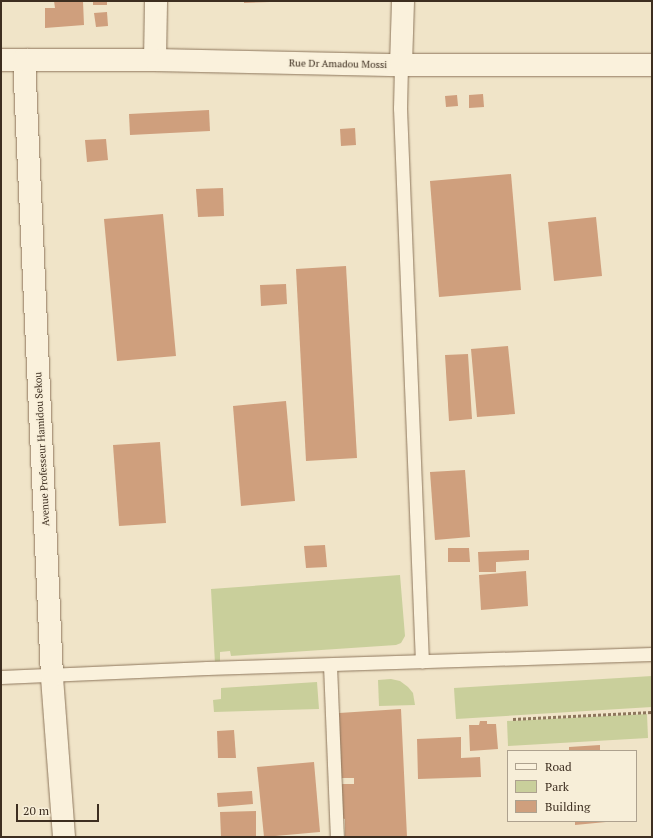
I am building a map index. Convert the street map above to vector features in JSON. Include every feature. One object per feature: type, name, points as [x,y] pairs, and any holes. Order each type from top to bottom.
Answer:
[{"type":"street","points":[[155,60],[156,1]]},
{"type":"street","points":[[401,65],[403,1]]},
{"type":"street","name":"Rue Dr Amadou Mossi","points":[[1,60],[155,60],[401,65],[652,65]]},
{"type":"street","name":"Avenue Professeur Hamidou Sekou","points":[[24,60],[52,676],[64,837]]},
{"type":"lane","points":[[401,65],[400,108],[422,662]]},
{"type":"lane","points":[[1,677],[52,676],[207,668],[652,654]]},
{"type":"lane","points":[[330,665],[337,837]]},
{"type":"path","points":[[512,719],[652,712]]},
{"type":"green space","points":[[400,575],[405,636],[401,643],[396,645],[231,656],[230,651],[220,652],[220,665],[215,664],[211,589]]},
{"type":"green space","points":[[652,676],[652,707],[456,719],[454,688]]},
{"type":"green space","points":[[391,679],[400,681],[408,687],[413,693],[415,705],[379,706],[378,680]]},
{"type":"green space","points":[[317,682],[319,709],[214,712],[213,700],[221,699],[221,688]]},
{"type":"green space","points":[[647,714],[648,738],[508,746],[507,721]]},
{"type":"building","points":[[54,1],[83,1],[84,25],[45,28],[45,8],[55,8]]},
{"type":"building","points":[[93,1],[107,1],[107,5],[93,5]]},
{"type":"building","points":[[244,1],[270,1],[270,2],[244,3]]},
{"type":"building","points":[[107,12],[108,26],[96,27],[94,13]]},
{"type":"building","points":[[483,94],[484,107],[469,108],[469,95]]},
{"type":"building","points":[[457,95],[458,106],[446,107],[445,96]]},
{"type":"building","points":[[209,110],[210,131],[130,135],[129,114]]},
{"type":"building","points":[[355,128],[356,145],[341,146],[340,129]]},
{"type":"building","points":[[106,139],[108,160],[87,162],[85,140]]},
{"type":"building","points":[[511,174],[521,290],[439,297],[430,181]]},
{"type":"building","points":[[223,188],[224,216],[198,217],[196,189]]},
{"type":"building","points":[[163,214],[176,356],[117,361],[104,219]]},
{"type":"building","points":[[596,217],[602,276],[554,281],[548,222]]},
{"type":"building","points":[[346,266],[357,458],[306,461],[296,269]]},
{"type":"building","points":[[286,284],[287,304],[261,306],[260,285]]},
{"type":"building","points":[[508,346],[515,414],[477,417],[471,349]]},
{"type":"building","points":[[468,354],[472,419],[449,421],[445,355]]},
{"type":"building","points":[[286,401],[295,501],[241,506],[233,406]]},
{"type":"building","points":[[160,442],[166,523],[119,526],[113,445]]},
{"type":"building","points":[[465,470],[470,537],[435,540],[430,472]]},
{"type":"building","points":[[325,545],[327,567],[306,568],[304,546]]},
{"type":"building","points":[[448,548],[469,548],[470,562],[448,562]]},
{"type":"building","points":[[529,550],[529,560],[496,562],[496,572],[479,572],[478,552]]},
{"type":"building","points":[[526,571],[528,606],[481,610],[479,575]]},
{"type":"building","points":[[401,709],[407,837],[345,837],[345,819],[340,818],[340,784],[354,784],[354,778],[341,778],[339,713]]},
{"type":"building","points":[[480,721],[487,721],[487,724],[496,724],[498,749],[470,751],[469,725],[479,725]]},
{"type":"building","points":[[234,730],[236,758],[218,758],[217,731]]},
{"type":"building","points":[[461,737],[461,758],[480,757],[481,777],[418,779],[417,739]]},
{"type":"building","points":[[600,745],[600,750],[569,750],[569,747]]},
{"type":"building","points":[[314,762],[320,832],[264,837],[257,767]]},
{"type":"building","points":[[252,791],[253,804],[218,807],[217,793]]},
{"type":"building","points":[[256,811],[256,836],[221,837],[220,812]]},
{"type":"building","points":[[575,822],[606,822],[575,825]]}]
